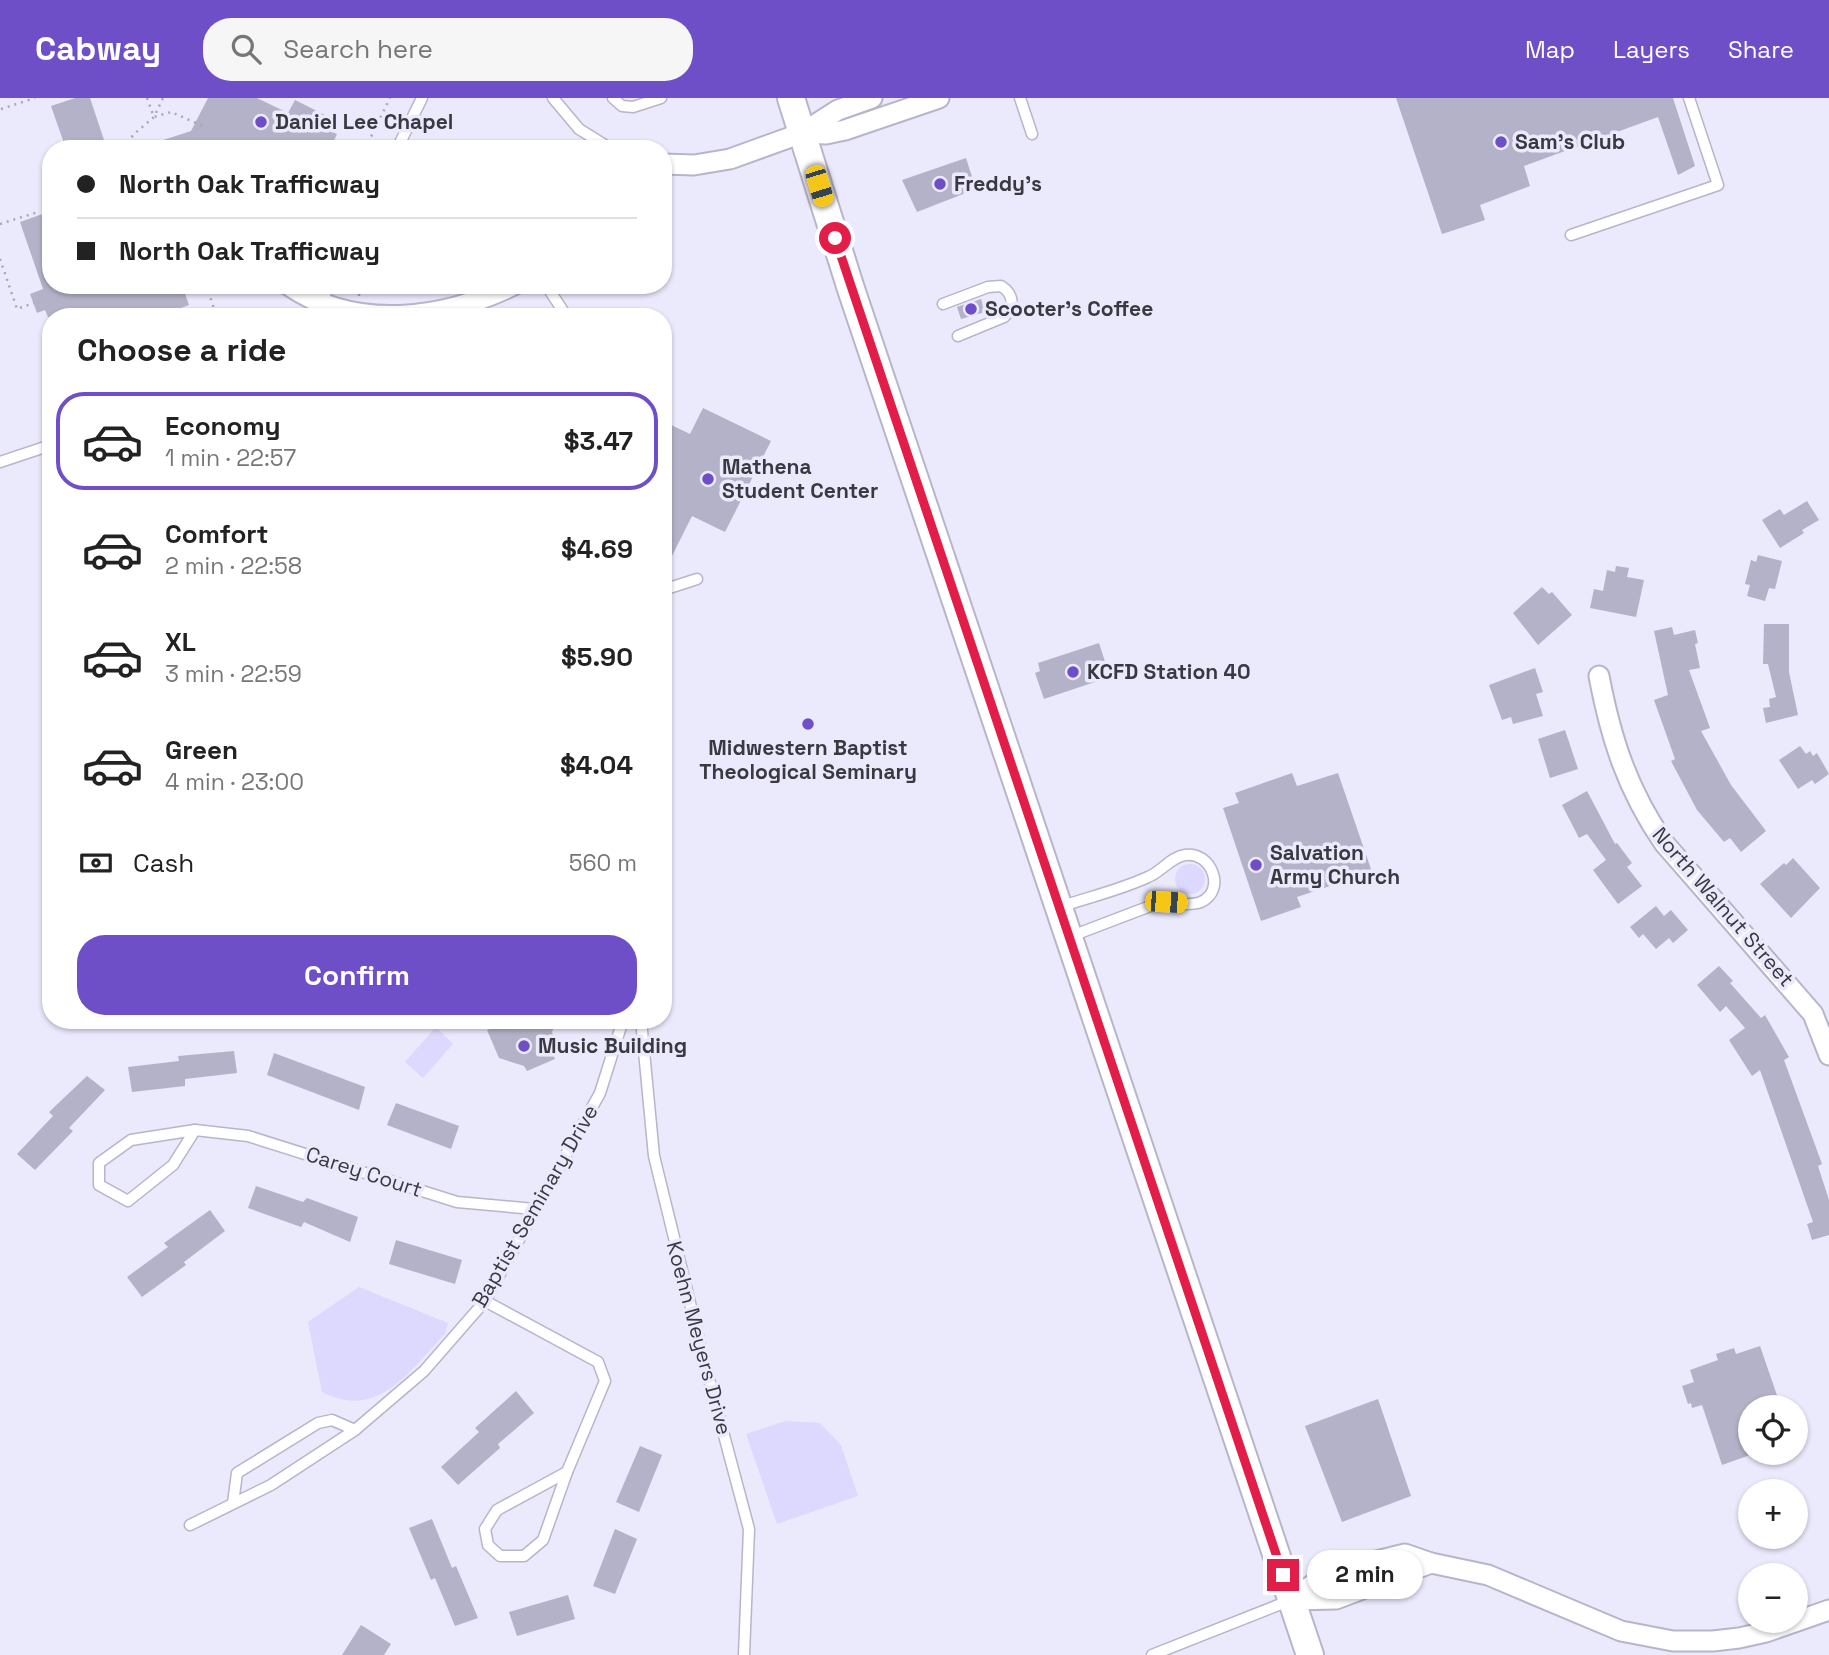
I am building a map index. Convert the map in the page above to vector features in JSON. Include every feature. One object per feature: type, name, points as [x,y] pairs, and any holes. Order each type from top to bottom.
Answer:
[{"type":"main road","points":[[791,98],[851,289],[1310,1655]]},
{"type":"street","points":[[672,164],[694,165],[730,159],[802,132],[838,110],[872,98]]},
{"type":"street","points":[[802,132],[826,134],[845,130],[939,98]]},
{"type":"street","points":[[298,294],[314,308]]},
{"type":"street","points":[[455,308],[496,294]]},
{"type":"street","name":"North Walnut Street","points":[[1599,676],[1606,715],[1620,760],[1651,823],[1664,843],[1813,1013],[1829,1055]]},
{"type":"street","points":[[1292,1600],[1328,1573],[1405,1554],[1431,1563],[1488,1575],[1621,1630],[1673,1641],[1713,1642],[1739,1638],[1766,1632],[1829,1610]]},
{"type":"street","points":[[1292,1600],[1336,1599],[1431,1563]]},
{"type":"lane","points":[[401,140],[422,98]]},
{"type":"lane","points":[[553,98],[579,129],[597,140]]},
{"type":"lane","points":[[613,98],[622,106],[633,107],[661,98]]},
{"type":"lane","points":[[1020,98],[1032,134]]},
{"type":"lane","points":[[1571,235],[1718,185],[1689,98]]},
{"type":"lane","points":[[943,304],[988,287],[1001,286],[1010,295],[1013,304],[1011,312],[958,336]]},
{"type":"lane","points":[[0,462],[42,447]]},
{"type":"lane","points":[[672,587],[697,579]]},
{"type":"lane","points":[[1059,908],[1144,879],[1184,855],[1203,858],[1214,876],[1214,885],[1209,896],[1201,902],[1166,902],[1153,905],[1069,937]]},
{"type":"lane","name":"Baptist Seminary Drive","points":[[190,1525],[271,1485],[355,1430],[424,1371],[485,1300],[600,1093],[620,1029]]},
{"type":"lane","name":"Koehn Meyers Drive","points":[[642,1029],[654,1156],[749,1529],[744,1655]]},
{"type":"lane","name":"Carey Court","points":[[195,1130],[173,1165],[128,1201],[99,1185],[99,1163],[131,1140],[195,1130],[248,1136],[457,1202],[534,1209]]},
{"type":"lane","points":[[485,1300],[598,1362],[605,1381],[543,1539],[524,1556],[500,1556],[488,1545],[485,1529],[497,1510],[568,1472]]},
{"type":"lane","points":[[233,1503],[237,1473],[318,1423],[332,1420],[355,1430]]},
{"type":"lane","points":[[1152,1655],[1292,1600]]},
{"type":"path","points":[[1,109],[35,98]]},
{"type":"path","points":[[146,98],[153,117]]},
{"type":"path","points":[[130,140],[153,117],[163,98]]},
{"type":"path","points":[[369,140],[390,98]]},
{"type":"path","points":[[153,117],[171,112],[203,126]]},
{"type":"path","points":[[0,224],[38,212]]},
{"type":"path","points":[[0,259],[17,309],[34,303]]},
{"type":"shaded area","points":[[1190,864],[1201,868],[1205,879],[1201,890],[1190,894],[1179,890],[1175,879],[1179,868]]},
{"type":"shaded area","points":[[434,1029],[438,1029],[453,1044],[423,1078],[405,1062]]},
{"type":"shaded area","points":[[359,1287],[448,1323],[445,1334],[391,1388],[360,1400],[342,1399],[322,1392],[308,1322]]},
{"type":"shaded area","points":[[786,1421],[820,1423],[841,1445],[858,1496],[777,1524],[746,1434]]},
{"type":"building","points":[[75,98],[90,98],[104,140],[63,140],[51,106]]},
{"type":"building","name":"Daniel Lee Chapel","points":[[208,98],[257,98],[288,113],[295,100],[325,115],[319,126],[337,134],[334,140],[163,140],[191,131]]},
{"type":"building","name":"Sam's Club","points":[[1396,98],[1673,98],[1695,166],[1678,175],[1658,117],[1524,166],[1530,186],[1480,205],[1485,220],[1442,234]]},
{"type":"building","name":"Freddy's","points":[[966,158],[976,189],[917,212],[902,180]]},
{"type":"building","points":[[42,214],[42,286],[20,222]]},
{"type":"building","points":[[42,289],[42,294],[185,294],[189,305],[181,308],[42,308],[42,311],[37,313],[30,294]]},
{"type":"building","name":"Scooter's Coffee","points":[[981,299],[985,312],[961,319],[957,307]]},
{"type":"building","name":"Mathena Student Center","points":[[703,408],[771,441],[725,532],[692,516],[672,556],[672,425],[690,434]]},
{"type":"building","points":[[1807,501],[1819,520],[1780,548],[1762,520],[1780,509],[1784,515]]},
{"type":"building","points":[[1758,555],[1782,561],[1775,589],[1769,588],[1765,601],[1747,596],[1750,585],[1745,584],[1751,560],[1756,562]]},
{"type":"building","points":[[1616,566],[1629,568],[1627,577],[1644,580],[1636,617],[1590,608],[1594,589],[1603,591],[1607,570],[1615,572]]},
{"type":"building","points":[[1542,587],[1549,594],[1552,592],[1572,615],[1538,645],[1513,613]]},
{"type":"building","points":[[1764,624],[1789,624],[1789,672],[1798,715],[1766,723],[1763,708],[1770,707],[1769,699],[1776,697],[1768,664],[1763,664]]},
{"type":"building","points":[[1672,627],[1674,635],[1695,630],[1700,668],[1689,670],[1710,728],[1701,731],[1731,785],[1766,831],[1741,852],[1730,838],[1724,842],[1697,810],[1671,761],[1675,759],[1654,700],[1668,695],[1654,631]]},
{"type":"building","name":"KCFD Station 40","points":[[1099,643],[1110,677],[1044,699],[1035,673],[1040,671],[1038,663]]},
{"type":"building","points":[[1535,668],[1543,692],[1536,694],[1543,716],[1513,724],[1511,717],[1502,720],[1489,685]]},
{"type":"building","points":[[1565,730],[1578,769],[1550,778],[1538,739]]},
{"type":"building","points":[[1800,746],[1806,754],[1810,751],[1813,756],[1817,753],[1829,774],[1815,784],[1812,780],[1798,789],[1779,760]]},
{"type":"building","points":[[1292,773],[1297,786],[1338,773],[1372,872],[1297,897],[1301,907],[1261,921],[1223,808],[1239,803],[1235,793]]},
{"type":"building","points":[[1587,791],[1615,844],[1617,843],[1632,863],[1627,867],[1642,886],[1618,904],[1593,870],[1606,860],[1587,834],[1579,838],[1562,805]]},
{"type":"building","points":[[1793,858],[1820,888],[1791,918],[1760,884]]},
{"type":"building","points":[[1656,906],[1664,916],[1671,910],[1688,930],[1673,943],[1669,938],[1656,949],[1643,934],[1639,938],[1630,927]]},
{"type":"building","points":[[1719,966],[1733,981],[1730,983],[1761,1018],[1765,1015],[1789,1057],[1784,1060],[1822,1164],[1818,1166],[1829,1200],[1829,1235],[1812,1240],[1807,1224],[1813,1222],[1760,1070],[1752,1076],[1729,1040],[1745,1028],[1726,1006],[1720,1012],[1697,985]]},
{"type":"building","name":"Music Building","points":[[553,1029],[556,1045],[550,1047],[555,1059],[527,1071],[524,1066],[499,1058],[487,1030]]},
{"type":"building","points":[[234,1051],[237,1073],[185,1079],[185,1086],[132,1092],[128,1067],[179,1061],[178,1056]]},
{"type":"building","points":[[274,1053],[365,1087],[359,1110],[267,1075]]},
{"type":"building","points":[[87,1076],[105,1090],[69,1128],[73,1131],[35,1170],[17,1154],[53,1116],[49,1112]]},
{"type":"building","points":[[396,1103],[459,1126],[451,1149],[387,1125]]},
{"type":"building","points":[[256,1186],[303,1202],[307,1198],[358,1217],[350,1242],[304,1222],[301,1227],[248,1208]]},
{"type":"building","points":[[210,1210],[225,1231],[184,1262],[186,1265],[142,1297],[127,1277],[168,1247],[164,1243]]},
{"type":"building","points":[[396,1240],[462,1260],[455,1284],[389,1264]]},
{"type":"building","points":[[1760,1346],[1777,1395],[1738,1395],[1738,1459],[1722,1465],[1702,1405],[1692,1408],[1682,1386],[1694,1382],[1690,1370],[1718,1360],[1716,1354],[1734,1348],[1736,1354]]},
{"type":"building","points":[[516,1391],[534,1413],[498,1444],[500,1448],[458,1485],[441,1467],[479,1432],[475,1428]]},
{"type":"building","points":[[1378,1399],[1411,1496],[1342,1522],[1305,1426]]},
{"type":"building","points":[[640,1446],[662,1455],[639,1512],[616,1502]]},
{"type":"building","points":[[432,1519],[452,1568],[456,1566],[478,1618],[455,1626],[435,1578],[431,1580],[409,1528]]},
{"type":"building","points":[[615,1529],[637,1539],[615,1594],[593,1586]]},
{"type":"building","points":[[568,1595],[575,1619],[517,1636],[509,1612]]},
{"type":"building","points":[[361,1625],[391,1644],[384,1655],[342,1655]]},
{"type":"place","name":"Daniel Lee Chapel","points":[[261,122]]},
{"type":"place","name":"Sam's Club","points":[[1501,142]]},
{"type":"place","name":"Freddy's","points":[[940,184]]},
{"type":"place","name":"Scooter's Coffee","points":[[971,309]]},
{"type":"place","name":"Mathena Student Center","points":[[708,479]]},
{"type":"place","name":"KCFD Station 40","points":[[1073,672]]},
{"type":"place","name":"Midwestern Baptist Theological Seminary","points":[[808,724]]},
{"type":"place","name":"Salvation Army Church","points":[[1256,865]]},
{"type":"place","name":"Music Building","points":[[524,1046]]},
{"type":"route","points":[[835,238],[1283,1575]]}]
